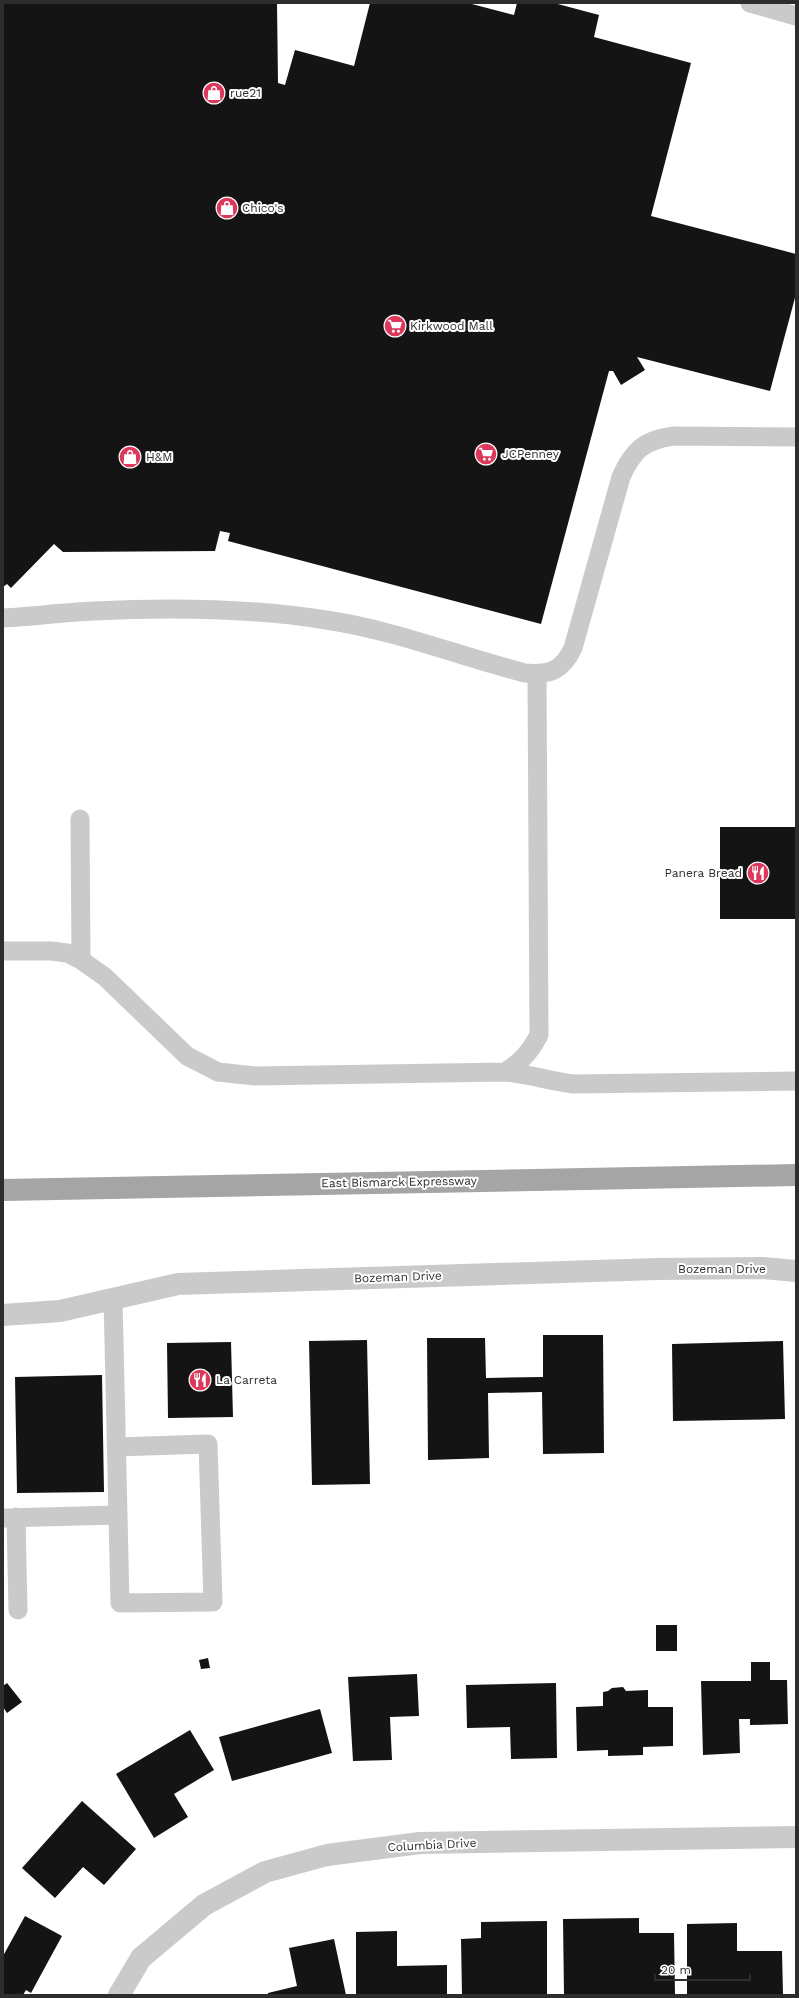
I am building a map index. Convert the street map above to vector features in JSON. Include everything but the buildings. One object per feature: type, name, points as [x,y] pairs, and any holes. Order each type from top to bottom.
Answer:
[{"type":"main road","name":"East Bismarck Expressway","points":[[3,1190],[796,1175]]},
{"type":"street","name":"Bozeman Drive","points":[[3,1315],[60,1311],[178,1284],[658,1269],[763,1268],[796,1271]]},
{"type":"street","name":"Columbia Drive","points":[[119,1995],[141,1958],[204,1905],[265,1872],[327,1854],[420,1843],[796,1837]]},
{"type":"lane","points":[[750,3],[796,16]]},
{"type":"lane","points":[[3,618],[134,610],[219,610],[277,614],[328,620],[362,627],[514,670],[537,674],[560,668],[568,660],[573,648],[621,477],[627,463],[635,453],[645,444],[658,438],[674,436],[796,436]]},
{"type":"lane","points":[[505,1072],[521,1062],[531,1051],[539,1035],[537,674]]},
{"type":"lane","points":[[80,819],[81,960]]},
{"type":"lane","points":[[3,951],[50,951],[67,953],[81,960],[104,977],[182,1052],[218,1072],[255,1076],[505,1072],[529,1074],[551,1081],[573,1084],[796,1081]]},
{"type":"lane","points":[[113,1298],[116,1447],[120,1603],[213,1602],[208,1444],[116,1447]]},
{"type":"lane","points":[[18,1610],[9,1517],[118,1515]]},
{"type":"place","name":"rue21","points":[[214,93]]},
{"type":"place","name":"Chico's","points":[[227,208]]},
{"type":"place","name":"Kirkwood Mall","points":[[395,326]]},
{"type":"place","name":"JCPenney","points":[[486,454]]},
{"type":"place","name":"H&M","points":[[130,457]]},
{"type":"place","name":"Panera Bread","points":[[758,873]]},
{"type":"place","name":"La Carreta","points":[[200,1380]]}]
